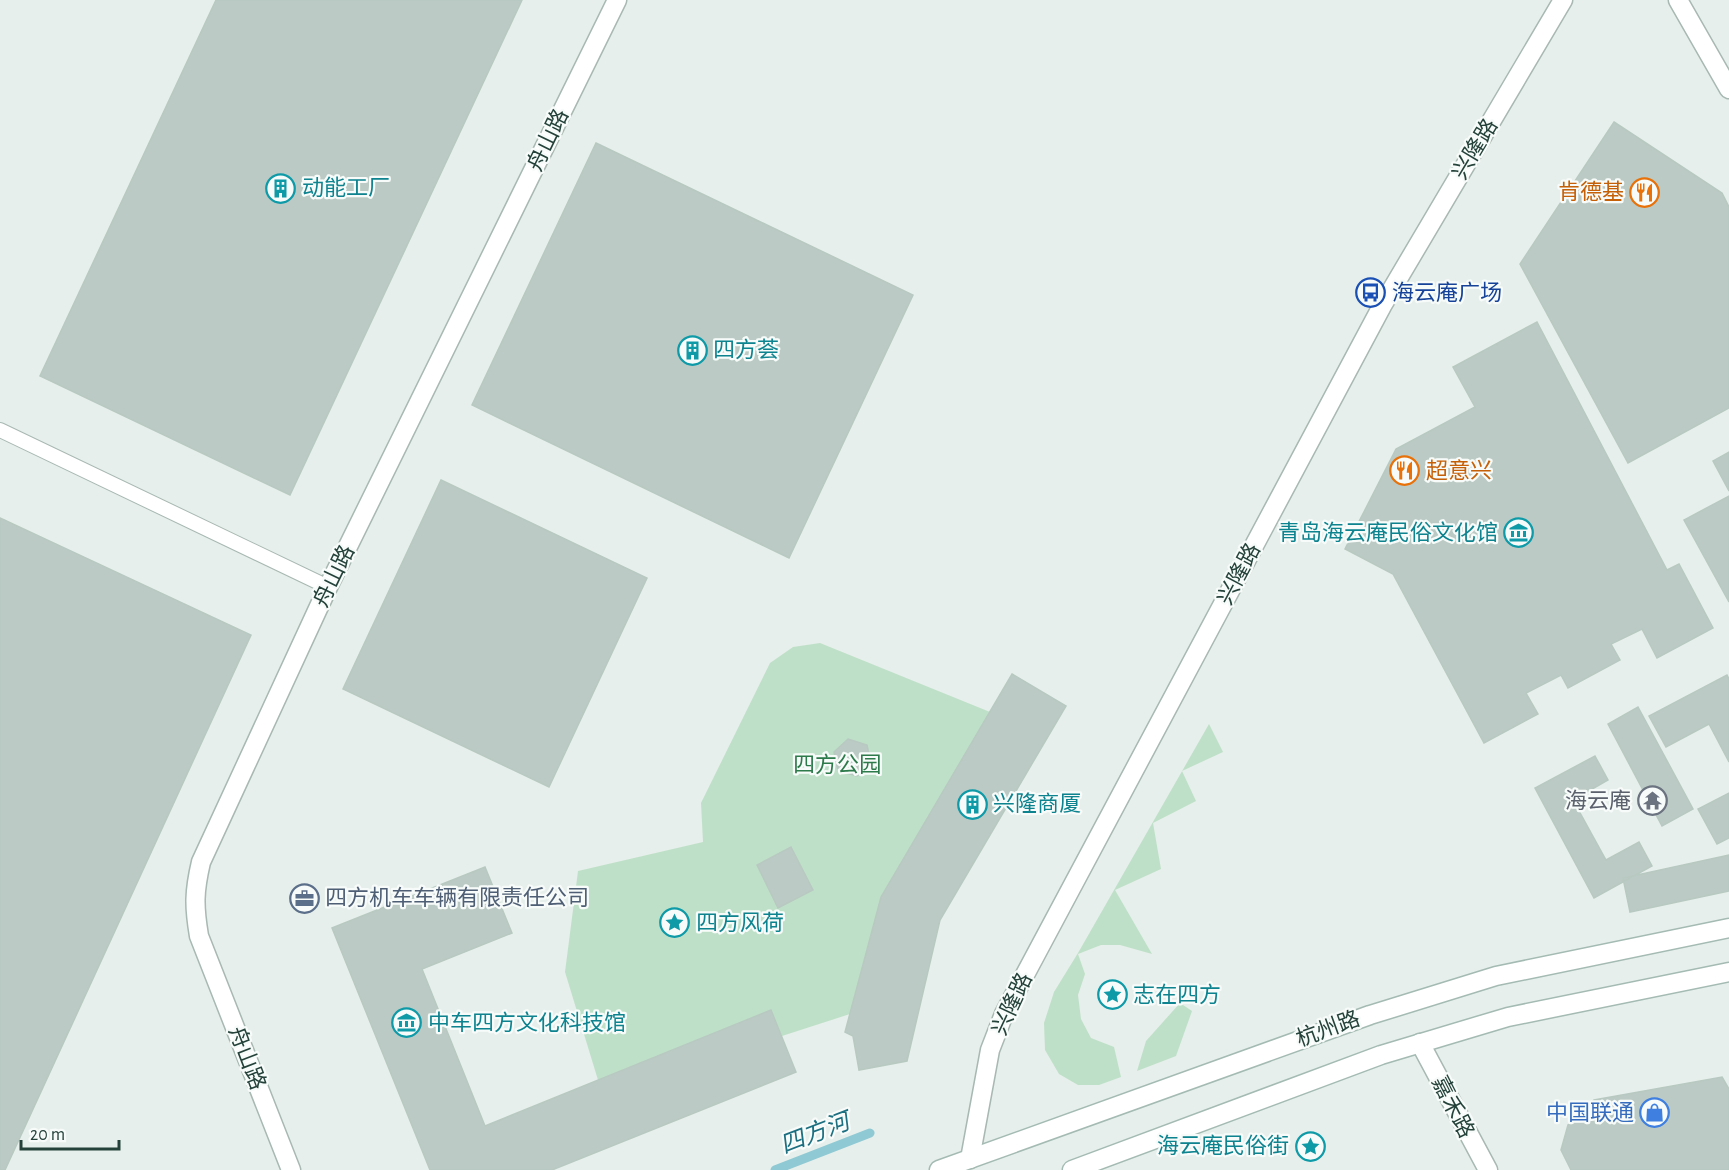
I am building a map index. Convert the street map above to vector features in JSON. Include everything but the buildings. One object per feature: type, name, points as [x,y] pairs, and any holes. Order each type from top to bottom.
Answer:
[{"type":"street","name":"舟山路","points":[[291,1170],[199,936],[195,912],[195,887],[201,862],[328,587],[617,0]]},
{"type":"street","name":"兴隆路","points":[[971,1164],[990,1050],[1004,1014],[1382,306],[1563,0]]},
{"type":"street","points":[[1677,0],[1729,89]]},
{"type":"street","name":"杭州路","points":[[939,1170],[971,1164],[1370,1015],[1496,976],[1729,928]]},
{"type":"street","name":"杭州路","points":[[1072,1170],[1381,1055],[1420,1043],[1508,1017],[1729,972]]},
{"type":"street","name":"嘉禾路","points":[[1420,1043],[1488,1170]]},
{"type":"lane","points":[[0,430],[328,587]]},
{"type":"green space","name":"四方公园","points":[[820,643],[990,712],[881,897],[850,1014],[782,1036],[771,1011],[598,1080],[565,972],[578,871],[703,842],[701,803],[770,663],[793,647]]},
{"type":"green space","points":[[1209,724],[1223,752],[1182,771]]},
{"type":"green space","points":[[1182,771],[1196,801],[1153,823],[1161,869],[1115,890],[1152,954],[1120,945],[1101,945],[1078,954],[1085,974],[1078,995],[1081,1019],[1091,1038],[1114,1047],[1121,1077],[1099,1085],[1078,1085],[1059,1074],[1045,1050],[1044,1023],[1054,992]]},
{"type":"green space","points":[[1180,1003],[1192,1011],[1176,1056],[1137,1071],[1146,1041]]},
{"type":"waterway","name":"四方河","points":[[775,1170],[870,1133]]},
{"type":"place","name":"动能工厂","points":[[281,188]]},
{"type":"place","name":"肯德基","points":[[1645,192]]},
{"type":"place","name":"海云庵广场","points":[[1371,293]]},
{"type":"place","name":"四方荟","points":[[692,350]]},
{"type":"place","name":"超意兴","points":[[1405,471]]},
{"type":"place","name":"青岛海云庵民俗文化馆","points":[[1519,533]]},
{"type":"place","name":"海云庵","points":[[1652,801]]},
{"type":"place","name":"兴隆商厦","points":[[972,804]]},
{"type":"place","name":"四方机车车辆有限责任公司","points":[[304,898]]},
{"type":"place","name":"四方风荷","points":[[675,923]]},
{"type":"place","name":"志在四方","points":[[1112,995]]},
{"type":"place","name":"中车四方文化科技馆","points":[[407,1023]]},
{"type":"place","name":"中国联通","points":[[1655,1113]]},
{"type":"place","name":"海云庵民俗街","points":[[1310,1146]]}]
